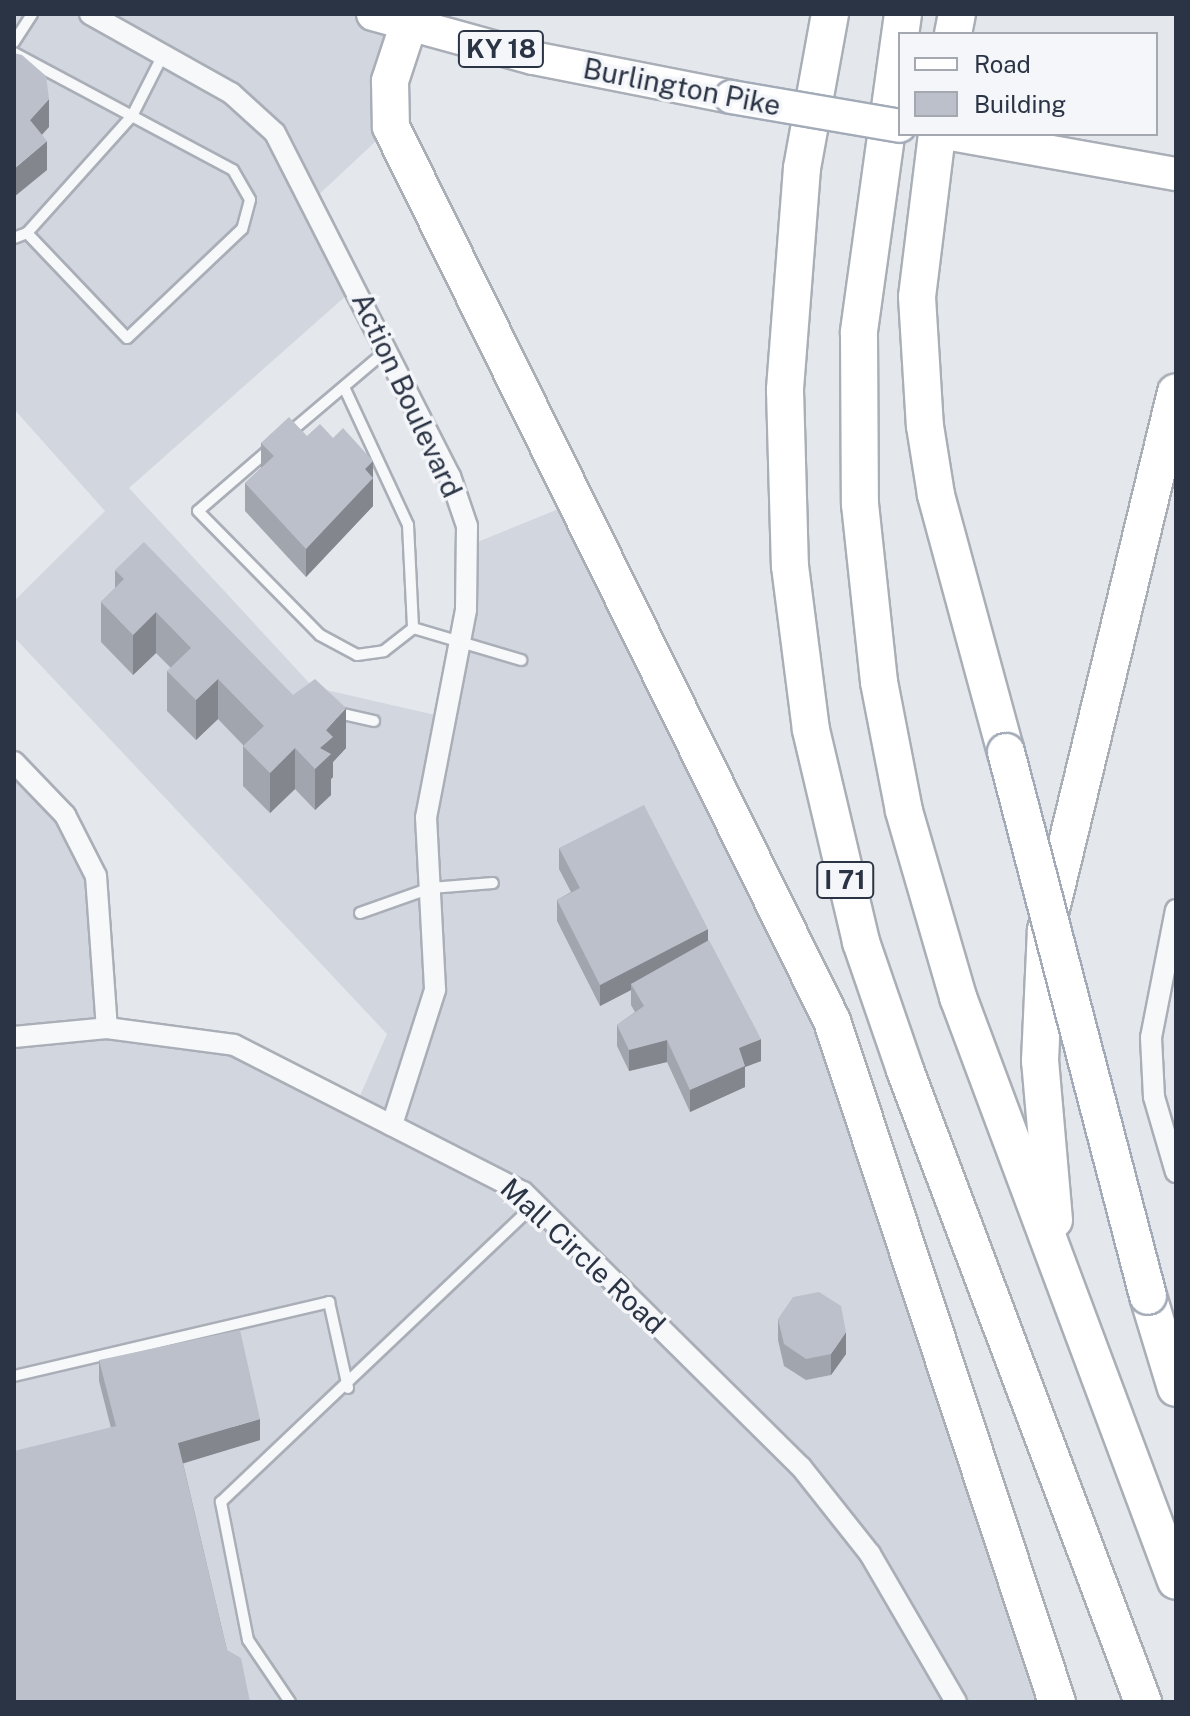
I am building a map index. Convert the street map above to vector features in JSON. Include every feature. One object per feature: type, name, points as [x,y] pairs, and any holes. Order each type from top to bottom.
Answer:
[{"type":"highway","name":"I 71","points":[[830,14],[802,168],[785,390],[790,566],[811,730],[861,942],[905,1070],[1143,1702]]},
{"type":"highway","points":[[410,20],[390,81],[391,127],[832,1021],[1057,1702]]},
{"type":"highway","name":"I 71","points":[[898,50],[859,333],[860,504],[879,682],[925,891],[1176,1581]]},
{"type":"highway","points":[[952,136],[917,297],[925,426],[936,495],[1148,1296],[1176,1388]]},
{"type":"highway","points":[[1056,1257],[1040,1061],[1046,930],[1176,392]]},
{"type":"main road","name":"Burlington Pike","points":[[373,14],[410,20],[731,97],[898,126]]},
{"type":"main road","points":[[958,136],[1176,174]]},
{"type":"street","name":"Action Boulevard","points":[[90,14],[231,93],[275,133],[450,476],[467,526],[471,571],[428,800],[433,1002],[392,1125]]},
{"type":"street","points":[[14,762],[65,815],[96,876],[107,1028]]},
{"type":"street","points":[[1176,910],[1151,1038],[1154,1097],[1176,1172]]},
{"type":"street","name":"Mall Circle Road","points":[[14,1037],[107,1028],[234,1045],[392,1125],[466,1157],[535,1204],[801,1467],[870,1554],[956,1702]]},
{"type":"lane","points":[[14,42],[18,29],[32,14]]},
{"type":"lane","points":[[14,53],[233,170],[250,200],[242,229],[127,338],[27,233]]},
{"type":"lane","points":[[14,238],[27,233],[132,116],[163,55]]},
{"type":"lane","points":[[387,350],[198,511],[320,635],[357,655],[384,651],[413,628]]},
{"type":"lane","points":[[344,387],[408,525],[413,628]]},
{"type":"lane","points":[[413,628],[521,660]]},
{"type":"lane","points":[[315,708],[374,721]]},
{"type":"lane","points":[[360,913],[431,888],[493,883]]},
{"type":"lane","points":[[290,1702],[248,1640],[221,1502],[348,1388],[535,1204]]},
{"type":"lane","points":[[14,1376],[329,1302],[348,1388]]},
{"type":"shaded area","points":[[14,14],[412,14],[391,127],[313,200],[356,287],[129,488],[313,687],[444,717],[470,545],[578,501],[792,929],[1057,1702],[14,1702],[14,762],[83,842],[107,1028],[199,1034],[356,1105],[387,1034],[14,637],[14,601],[105,511],[14,409]]},
{"type":"building","points":[[14,53],[22,55],[46,76],[49,99],[30,120],[47,141],[14,169]]},
{"type":"building","points":[[289,417],[307,436],[320,424],[333,438],[343,428],[373,461],[365,469],[373,478],[306,549],[245,483],[274,456],[261,443]]},
{"type":"building","points":[[144,542],[293,695],[315,679],[346,708],[326,730],[333,737],[320,748],[331,754],[315,769],[295,748],[270,773],[243,746],[264,726],[218,679],[196,700],[167,671],[191,648],[156,612],[133,635],[101,602],[124,579],[115,570]]},
{"type":"building","points":[[644,805],[708,929],[600,985],[557,900],[580,888],[559,848]]},
{"type":"building","points":[[709,940],[761,1039],[739,1048],[745,1066],[690,1090],[667,1040],[629,1050],[617,1025],[644,1006],[631,984]]},
{"type":"building","points":[[819,1292],[841,1306],[846,1332],[831,1354],[806,1359],[784,1344],[778,1319],[793,1297]]},
{"type":"building","points":[[240,1330],[260,1419],[178,1443],[227,1650],[241,1658],[250,1702],[14,1702],[14,1451],[116,1426],[99,1360]]}]
